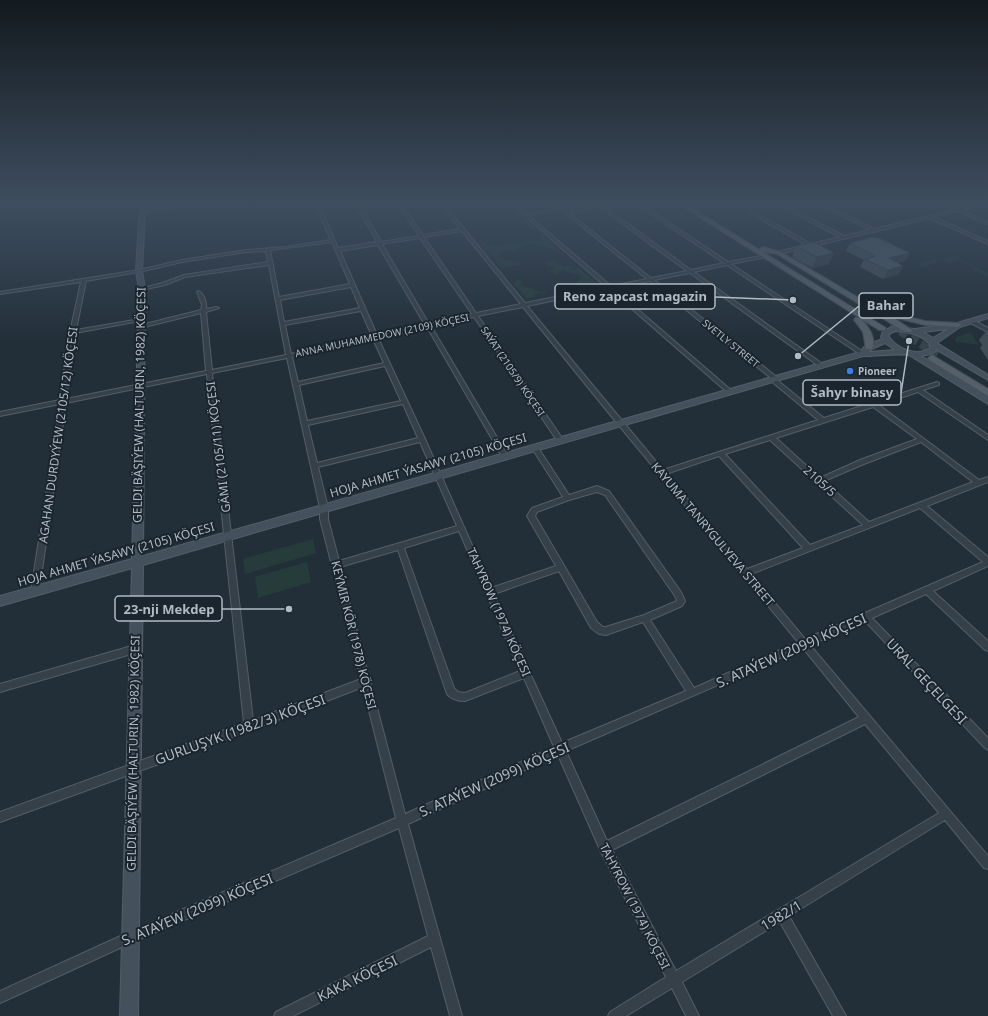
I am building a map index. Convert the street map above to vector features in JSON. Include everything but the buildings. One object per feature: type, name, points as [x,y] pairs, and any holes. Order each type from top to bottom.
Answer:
[{"type":"main road","points":[[756,249],[762,253],[777,269],[875,331],[884,334]]},
{"type":"main road","points":[[757,249],[884,334]]},
{"type":"main road","points":[[762,253],[780,257],[911,331]]},
{"type":"main road","points":[[796,266],[890,325]]},
{"type":"main road","points":[[869,307],[914,321],[958,325]]},
{"type":"main road","points":[[858,320],[865,327],[869,335],[866,351]]},
{"type":"main road","points":[[940,356],[988,385]]},
{"type":"main road","points":[[940,356],[988,393]]},
{"type":"street","name":"GELDI BÄŞIÝEW (HALTURIN, 1982) KÖÇESI","points":[[128,1016],[140,323],[142,289],[139,271],[140,249]]},
{"type":"street","points":[[0,293],[139,271],[188,260],[246,251],[272,249]]},
{"type":"street","points":[[337,250],[341,249]]},
{"type":"street","points":[[383,249],[505,456]]},
{"type":"street","name":"SAÝAT (2105/9) KÖÇESI","points":[[430,249],[560,440]]},
{"type":"street","name":"KAYUMA TANRYGULYEVA STREET","points":[[479,249],[621,424],[988,864]]},
{"type":"street","points":[[566,249],[730,392]]},
{"type":"street","name":"SVETLY STREET","points":[[614,249],[823,421]]},
{"type":"street","points":[[660,249],[822,366]]},
{"type":"street","points":[[706,249],[866,351]]},
{"type":"street","points":[[780,257],[801,249]]},
{"type":"street","name":"KEÝMIR KÖR (1978) KÖÇESI","points":[[268,250],[295,384],[324,508],[324,520],[337,565],[402,821],[456,1016]]},
{"type":"street","name":"TAHYROW (1974) KÖÇESI","points":[[337,250],[375,338],[439,476],[489,592],[605,848],[693,1016]]},
{"type":"street","name":"ANNA MUHAMMEDOW (2109) KÖÇESI","points":[[0,414],[289,356],[475,315],[727,264],[762,253]]},
{"type":"street","points":[[142,289],[188,275],[270,263]]},
{"type":"street","name":"AGAHAN DURDYÝEW (2105/12) KÖÇESI","points":[[35,591],[73,332],[84,279]]},
{"type":"street","points":[[277,299],[353,285]]},
{"type":"street","name":"GÄMI (2105/11) KÖÇESI","points":[[199,292],[204,305],[203,310],[209,372],[249,726]]},
{"type":"street","points":[[73,332],[140,323],[217,308]]},
{"type":"street","points":[[282,324],[363,309]]},
{"type":"street","points":[[911,331],[958,325],[988,316]]},
{"type":"street","points":[[972,321],[988,330]]},
{"type":"street","points":[[933,344],[958,325]]},
{"type":"street","name":"HOJA AHMET ÝASAWY (2105) KÖÇESI","points":[[0,601],[822,366],[866,351],[884,334],[893,329],[911,331]]},
{"type":"street","points":[[911,331],[924,335],[933,344],[940,356],[988,378]]},
{"type":"street","points":[[884,334],[894,347],[907,352],[941,371],[988,401]]},
{"type":"street","points":[[940,356],[942,343],[946,335]]},
{"type":"street","name":"HOJA AHMET ÝASAWY (2105) KÖÇESI","points":[[866,351],[884,354],[907,352],[922,354],[934,349],[933,344]]},
{"type":"street","points":[[884,354],[908,359],[941,371]]},
{"type":"street","points":[[295,384],[387,364]]},
{"type":"street","points":[[662,472],[937,384]]},
{"type":"street","points":[[919,390],[988,438]]},
{"type":"street","points":[[304,424],[405,402]]},
{"type":"street","points":[[875,405],[979,483]]},
{"type":"street","name":"2105/5","points":[[772,438],[868,526]]},
{"type":"street","points":[[314,466],[422,439]]},
{"type":"street","points":[[820,481],[862,462],[921,440]]},
{"type":"street","points":[[535,448],[566,498]]},
{"type":"street","points":[[720,454],[808,548]]},
{"type":"street","points":[[746,573],[988,479]]},
{"type":"street","points":[[597,489],[607,493],[678,594],[680,601],[679,604],[610,630],[602,631],[598,629],[594,625],[531,516],[534,510],[566,498],[597,489]]},
{"type":"street","points":[[921,505],[987,565]]},
{"type":"street","points":[[337,565],[461,528]]},
{"type":"street","points":[[400,546],[450,692],[458,697],[465,697],[526,673]]},
{"type":"street","name":"S. ATAÝEW (2099) KÖÇESI","points":[[0,997],[129,938],[402,821],[560,749],[987,565]]},
{"type":"street","points":[[489,592],[561,567]]},
{"type":"street","points":[[928,590],[988,647]]},
{"type":"street","name":"URAL GEÇELGESI","points":[[866,617],[988,745]]},
{"type":"street","points":[[645,618],[692,693]]},
{"type":"street","points":[[0,688],[135,649]]},
{"type":"street","name":"GURLUŞYK (1982/3) KÖÇESI","points":[[0,817],[249,726],[366,681]]},
{"type":"street","points":[[605,848],[867,718]]},
{"type":"street","name":"1982/1","points":[[614,1016],[946,814]]},
{"type":"street","points":[[782,914],[840,1016]]},
{"type":"street","name":"KAKA KÖÇESI","points":[[280,1016],[435,939]]},
{"type":"green space","points":[[485,249],[517,249],[513,252],[505,250],[496,257],[524,264],[501,268]]},
{"type":"green space","points":[[551,249],[559,249],[565,255]]},
{"type":"green space","points":[[954,256],[988,273],[988,277],[972,269],[975,268],[957,259],[954,260],[955,262],[937,261],[935,262],[936,263],[924,267],[916,264],[935,259],[938,261]]},
{"type":"green space","points":[[554,260],[564,267],[574,265],[576,267],[571,268],[573,270],[579,268],[598,284],[566,291],[575,288],[575,284],[582,277],[561,270],[556,275],[552,273],[553,272],[549,270],[555,268],[544,262]]},
{"type":"green space","points":[[520,280],[523,282],[519,285],[542,292],[544,290],[547,292],[534,295],[535,297],[527,299],[512,282]]},
{"type":"green space","points":[[971,333],[979,345],[955,341],[957,337]]},
{"type":"green space","points":[[313,539],[316,553],[245,574],[243,559]]},
{"type":"green space","points":[[307,562],[311,582],[258,598],[255,577]]},
{"type":"tunnel","points":[[890,325],[940,356]]},
{"type":"place","name":"Reno zapcast magazin","points":[[793,300]]},
{"type":"place","name":"Šahyr binasy","points":[[909,341]]},
{"type":"place","name":"Bahar","points":[[798,356]]},
{"type":"place","name":"Pioneer","points":[[850,371]]},
{"type":"place","name":"23-nji Mekdep","points":[[289,609]]}]
